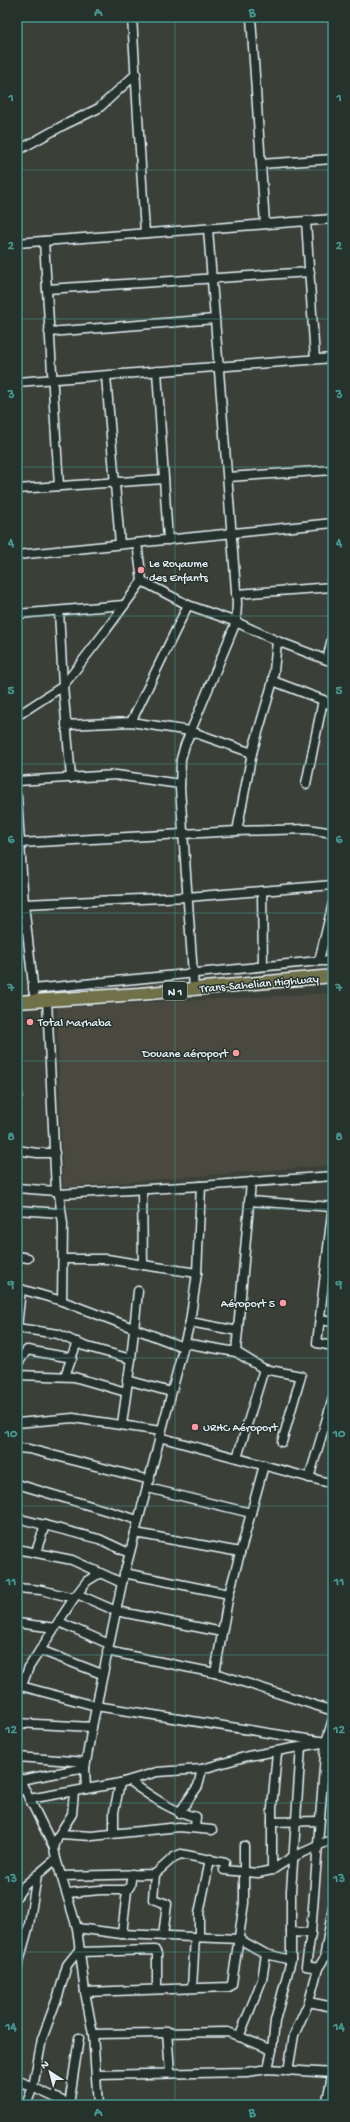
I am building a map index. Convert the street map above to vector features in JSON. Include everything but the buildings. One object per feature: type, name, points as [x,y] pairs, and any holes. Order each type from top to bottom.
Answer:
[{"type":"highway","name":"Trans-Sahelian Highway","points":[[17,1002],[34,995],[47,1000],[194,989],[333,976]]},
{"type":"street","points":[[132,17],[145,233]]},
{"type":"street","points":[[251,17],[265,224]]},
{"type":"street","points":[[17,151],[99,108],[136,74]]},
{"type":"street","points":[[261,164],[333,159]]},
{"type":"street","points":[[17,243],[333,219]]},
{"type":"street","points":[[306,221],[315,359]]},
{"type":"street","points":[[194,989],[180,784],[183,751],[236,622],[236,594],[232,533],[208,229]]},
{"type":"street","points":[[44,241],[59,486]]},
{"type":"street","points":[[47,289],[310,272]]},
{"type":"street","points":[[49,332],[215,319]]},
{"type":"street","points":[[17,382],[333,358]]},
{"type":"street","points":[[157,371],[168,540]]},
{"type":"street","points":[[106,376],[120,544]]},
{"type":"street","points":[[228,477],[333,470]]},
{"type":"street","points":[[17,489],[164,479]]},
{"type":"street","points":[[17,555],[333,523]]},
{"type":"street","points":[[17,716],[63,686],[142,581],[137,543]]},
{"type":"street","points":[[142,581],[188,605],[236,622],[277,641],[327,660],[332,647],[333,634]]},
{"type":"street","points":[[236,594],[333,587]]},
{"type":"street","points":[[17,614],[124,605]]},
{"type":"street","points":[[131,722],[188,605]]},
{"type":"street","points":[[59,611],[63,686],[71,778]]},
{"type":"street","points":[[237,831],[252,753],[273,681],[277,641]]},
{"type":"street","points":[[273,681],[324,700],[333,708]]},
{"type":"street","points":[[306,784],[324,700]]},
{"type":"street","points":[[66,725],[131,722],[190,731],[252,753]]},
{"type":"street","points":[[17,781],[127,775],[180,784]]},
{"type":"street","points":[[17,797],[20,843],[20,889],[24,904],[34,995],[193,973],[263,965],[333,960]]},
{"type":"street","points":[[20,843],[237,831],[308,829],[333,833]]},
{"type":"street","points":[[24,904],[187,897],[333,885]]},
{"type":"street","points":[[262,891],[263,965]]},
{"type":"street","points":[[319,961],[333,903]]},
{"type":"street","points":[[47,1000],[55,1153],[61,1213],[63,1259],[62,1301]]},
{"type":"street","points":[[17,1150],[37,1153],[55,1153]]},
{"type":"street","points":[[17,1188],[58,1192],[142,1190],[333,1176]]},
{"type":"street","points":[[236,1352],[251,1182]]},
{"type":"street","points":[[86,1789],[85,1765],[102,1674],[124,1573],[149,1484],[160,1434],[190,1322],[197,1273],[201,1186]]},
{"type":"street","points":[[142,1190],[143,1265]]},
{"type":"street","points":[[250,1201],[333,1205],[330,1261],[317,1343],[333,1346]]},
{"type":"street","points":[[17,1210],[61,1213]]},
{"type":"street","points":[[17,1256],[28,1258]]},
{"type":"street","points":[[63,1259],[107,1260],[197,1273]]},
{"type":"street","points":[[131,1359],[90,1348],[58,1334],[17,1328],[19,1289],[62,1301],[133,1329],[184,1345],[236,1352],[264,1369],[301,1376],[282,1442]]},
{"type":"street","points":[[122,1424],[138,1291]]},
{"type":"street","points":[[320,1320],[333,1322]]},
{"type":"street","points":[[190,1322],[238,1331]]},
{"type":"street","points":[[65,1376],[77,1342]]},
{"type":"street","points":[[17,1365],[27,1350],[72,1358]]},
{"type":"street","points":[[237,1458],[264,1369]]},
{"type":"street","points":[[17,1375],[65,1376],[126,1392]]},
{"type":"street","points":[[127,1380],[171,1392]]},
{"type":"street","points":[[309,1478],[330,1418],[333,1398]]},
{"type":"street","points":[[17,1423],[73,1418],[122,1424],[237,1458],[333,1484]]},
{"type":"street","points":[[17,1448],[29,1449],[251,1513]]},
{"type":"street","points":[[215,1673],[229,1594],[264,1465]]},
{"type":"street","points":[[17,1484],[138,1520]]},
{"type":"street","points":[[17,1518],[99,1539],[129,1553]]},
{"type":"street","points":[[36,1552],[45,1525]]},
{"type":"street","points":[[135,1533],[240,1552]]},
{"type":"street","points":[[17,1549],[72,1560],[122,1583]]},
{"type":"street","points":[[100,1573],[87,1581],[76,1596],[29,1667],[19,1685],[96,1706],[329,1742]]},
{"type":"street","points":[[124,1573],[229,1594]]},
{"type":"street","points":[[17,1588],[41,1590],[76,1596],[116,1611],[222,1632]]},
{"type":"street","points":[[17,1623],[57,1625],[108,1647],[215,1673],[333,1711]]},
{"type":"street","points":[[40,1650],[102,1674]]},
{"type":"street","points":[[318,1968],[306,1966],[311,1933],[319,1821],[333,1719]]},
{"type":"street","points":[[17,1723],[92,1727]]},
{"type":"street","points":[[29,1799],[120,1783],[157,1772],[202,1769],[248,1756],[329,1742]]},
{"type":"street","points":[[268,2069],[272,2050],[275,2020],[291,1960],[293,1858],[301,1747]]},
{"type":"street","points":[[272,1870],[272,1822],[277,1752]]},
{"type":"street","points":[[85,1765],[17,1756],[17,1772],[20,1787],[29,1799],[54,1848],[61,1876],[68,1893],[78,1928],[79,1951],[93,2034],[98,2105]]},
{"type":"street","points":[[20,1787],[85,1765]]},
{"type":"street","points":[[179,1813],[198,1786],[202,1769]]},
{"type":"street","points":[[129,1781],[179,1813],[196,1816],[195,1827]]},
{"type":"street","points":[[114,1833],[114,1812],[120,1783]]},
{"type":"street","points":[[54,1848],[60,1834],[72,1814],[74,1792]]},
{"type":"street","points":[[272,1822],[319,1821]]},
{"type":"street","points":[[60,1834],[89,1836],[195,1827],[212,1830]]},
{"type":"street","points":[[61,1876],[155,1874],[177,1855],[210,1859],[225,1863],[224,1870],[258,1873],[272,1870],[333,1839]]},
{"type":"street","points":[[85,1992],[225,1988],[232,1984],[244,1903],[244,1846]]},
{"type":"street","points":[[17,1896],[24,1886],[56,1859]]},
{"type":"street","points":[[192,1988],[199,1914],[210,1859]]},
{"type":"street","points":[[122,1934],[127,1890],[130,1886],[132,1874]]},
{"type":"street","points":[[155,1874],[153,1899],[167,1904],[163,1936]]},
{"type":"street","points":[[17,1969],[29,1925],[37,1875]]},
{"type":"street","points":[[68,1893],[100,1890],[127,1890]]},
{"type":"street","points":[[288,2072],[294,2035],[309,2002],[318,1968],[324,1959],[333,1907]]},
{"type":"street","points":[[78,1928],[122,1934],[239,1939],[266,1954],[291,1960]]},
{"type":"street","points":[[291,1932],[311,1933]]},
{"type":"street","points":[[26,2105],[33,2087],[42,2040],[59,1993],[67,1965],[79,1951],[155,1950],[157,1954],[157,1989]]},
{"type":"street","points":[[239,2037],[262,1980],[266,1954]]},
{"type":"street","points":[[324,1959],[333,1961]]},
{"type":"street","points":[[309,2002],[333,2007]]},
{"type":"street","points":[[93,2034],[167,2031],[228,2032],[272,2050]]},
{"type":"street","points":[[167,2031],[170,2072]]},
{"type":"street","points":[[17,2080],[69,2104],[79,2038]]},
{"type":"street","points":[[96,2075],[170,2072],[247,2072],[268,2069],[288,2072],[333,2072],[326,2105]]},
{"type":"shaded area","points":[[333,993],[333,1165],[63,1187],[57,1007]]},
{"type":"place","name":"Le Royaume des Enfants","points":[[141,570]]},
{"type":"place","name":"Total Marhaba","points":[[30,1022]]},
{"type":"place","name":"Douane aéroport","points":[[236,1053]]},
{"type":"place","name":"Aéroport 5","points":[[283,1303]]},
{"type":"place","name":"URHC Aéroport","points":[[195,1427]]}]
